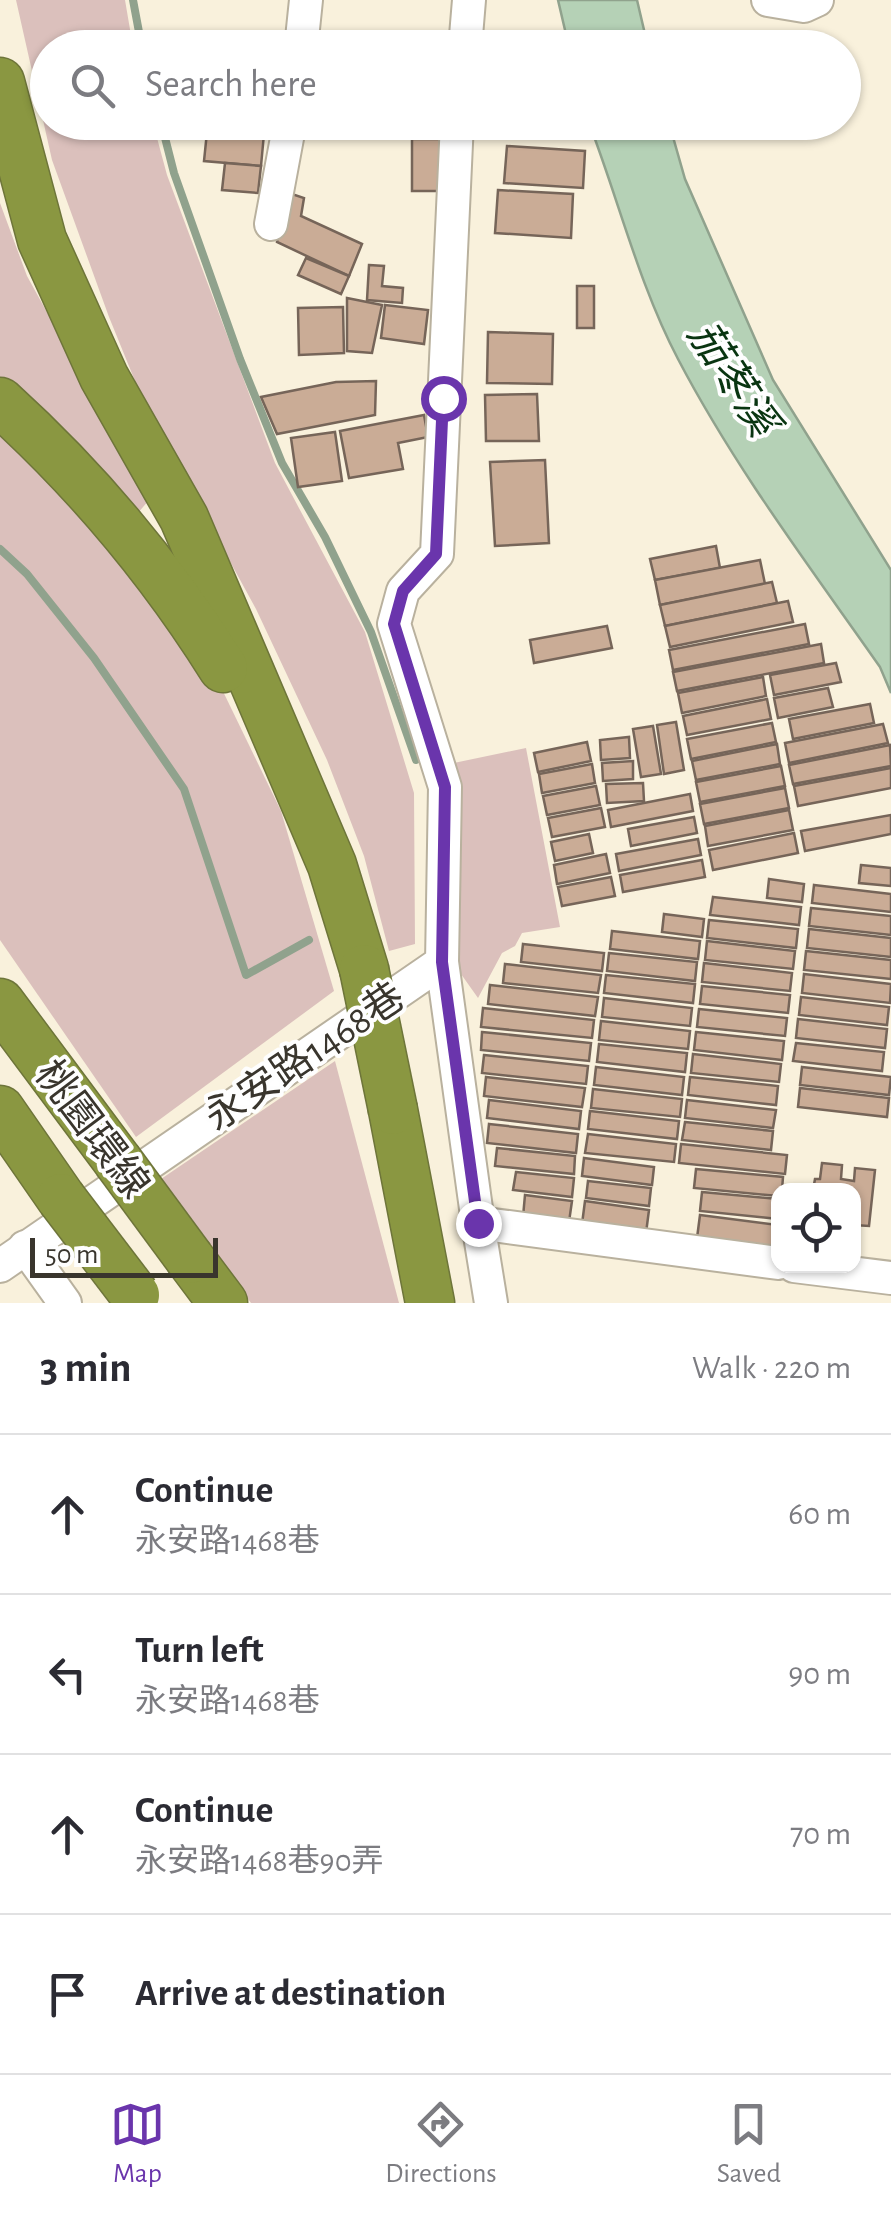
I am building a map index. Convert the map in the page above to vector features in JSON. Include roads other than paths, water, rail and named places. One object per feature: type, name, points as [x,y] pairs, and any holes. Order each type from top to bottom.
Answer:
[{"type":"highway","points":[[0,82],[42,240],[104,377],[184,518],[332,864],[364,969],[430,1303]]},
{"type":"highway","points":[[0,402],[125,530],[175,596],[295,780]]},
{"type":"highway","name":"桃園環線","points":[[0,1003],[222,1303]]},
{"type":"highway","name":"桃園環線","points":[[0,1110],[138,1299]]},
{"type":"street","points":[[303,30],[306,0]]},
{"type":"street","points":[[466,30],[469,0]]},
{"type":"street","points":[[768,0],[804,6],[818,0]]},
{"type":"street","points":[[271,224],[287,140]]},
{"type":"street","name":"永安路1468巷","points":[[12,1256],[442,962],[445,787],[394,624],[403,591],[436,554],[456,140]]},
{"type":"street","points":[[442,962],[491,1303]]},
{"type":"street","points":[[478,1223],[771,1263]]},
{"type":"street","points":[[12,1256],[65,1303]]},
{"type":"street","points":[[851,1273],[891,1278]]},
{"type":"water","points":[[558,0],[637,0],[644,30],[565,30]]},
{"type":"water","name":"茄苳溪","points":[[595,140],[674,140],[685,179],[773,380],[891,570],[891,693],[880,667],[800,554],[700,399],[664,331]]},
{"type":"waterway","points":[[133,0],[139,30]]},
{"type":"waterway","points":[[166,140],[240,359],[282,463],[325,537],[371,632],[416,760]]},
{"type":"waterway","points":[[0,549],[27,574],[94,658],[184,789],[246,975],[309,940]]}]
